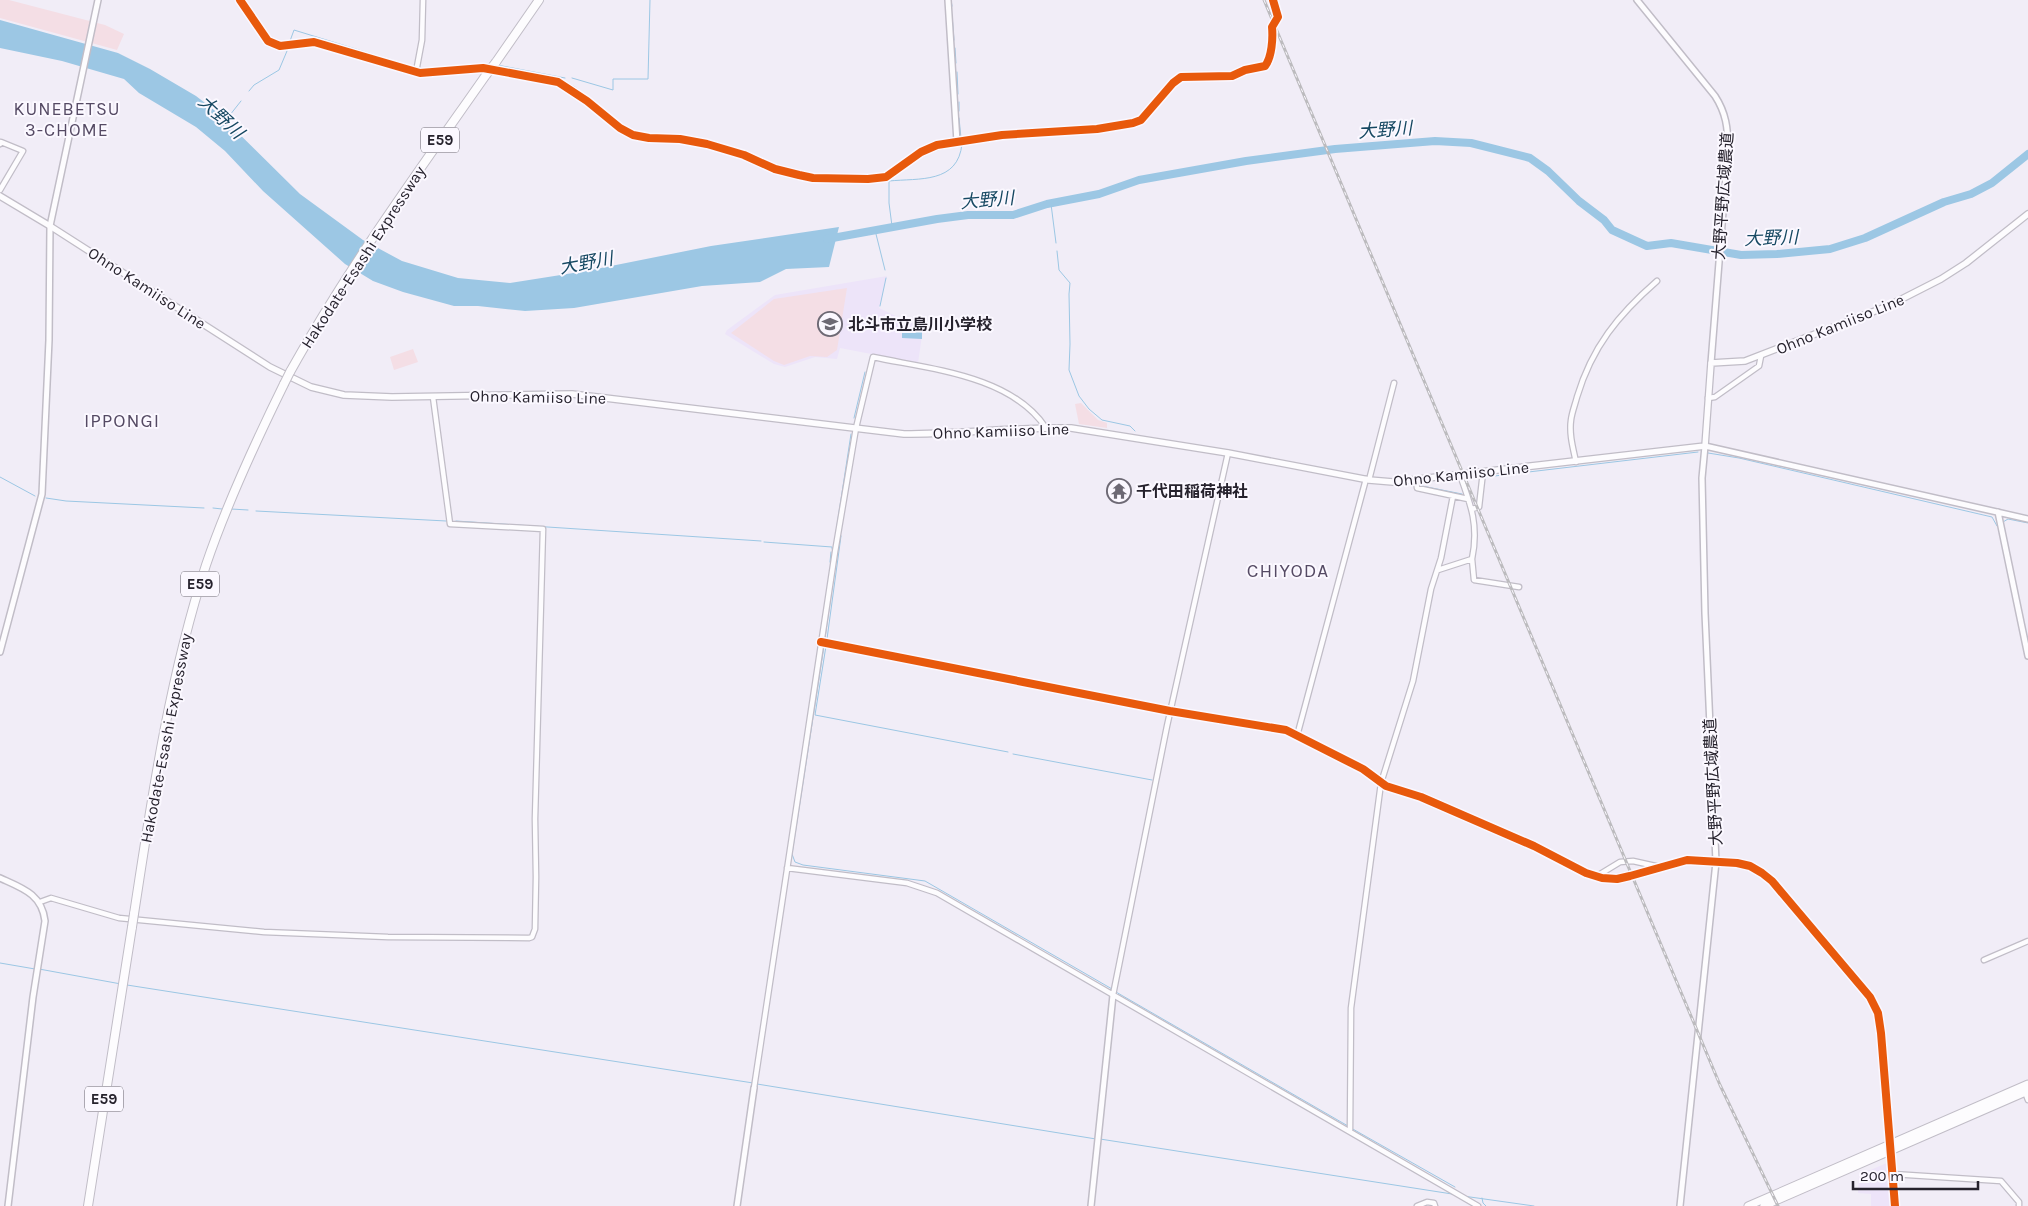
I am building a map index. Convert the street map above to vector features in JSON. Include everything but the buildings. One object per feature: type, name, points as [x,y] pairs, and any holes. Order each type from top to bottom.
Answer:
[{"type":"highway","name":"Hakodate-Esashi Expressway","points":[[88,1206],[152,797],[181,652],[206,565],[228,507],[258,438],[290,372],[330,301],[394,206],[540,0]]},
{"type":"highway","points":[[1764,1206],[2028,1084]]},
{"type":"highway","points":[[1748,1206],[1890,1147],[2027,1094]]},
{"type":"main road","name":"Ohno Kamiiso Line","points":[[0,196],[262,362],[295,380],[324,391],[344,395],[373,397],[534,394],[596,396],[904,434],[1046,428],[1090,430],[1393,482],[1705,446]]},
{"type":"main road","name":"Ohno Kamiiso Line","points":[[1711,364],[1745,361],[1761,356],[1888,306],[1919,291],[1966,263],[2028,214]]},
{"type":"main road","points":[[1705,446],[1711,364]]},
{"type":"street","points":[[0,652],[39,509],[44,477],[49,340],[50,226],[98,0]]},
{"type":"street","points":[[240,0],[263,34],[273,44],[284,46],[314,42],[418,69],[426,74],[483,68],[558,82],[579,95],[626,132],[649,138],[680,139],[707,144],[744,155],[774,169],[813,178],[880,179],[929,148],[1002,135],[1097,129],[1133,123],[1141,120],[1173,83],[1181,77],[1232,76],[1246,70],[1265,66],[1273,34],[1272,27],[1278,17],[1274,0]]},
{"type":"street","points":[[418,69],[422,40],[423,0]]},
{"type":"street","points":[[948,0],[957,142]]},
{"type":"street","name":"大野平野広域農道","points":[[1637,0],[1715,96],[1725,113],[1728,148],[1711,364]]},
{"type":"street","points":[[0,144],[1,142],[23,152],[0,190]]},
{"type":"street","points":[[1576,462],[1571,434],[1571,418],[1588,366],[1596,350],[1632,303],[1657,281]]},
{"type":"street","points":[[1708,398],[1715,397],[1759,366],[1761,356]]},
{"type":"street","points":[[737,1206],[821,642],[856,428],[873,357],[954,374],[1000,390],[1016,398],[1046,428]]},
{"type":"street","points":[[1298,736],[1394,383]]},
{"type":"street","points":[[40,902],[51,898],[119,918],[264,932],[388,938],[532,937],[535,928],[535,819],[543,529],[450,524],[433,396]]},
{"type":"street","points":[[1705,446],[2028,519]]},
{"type":"street","name":"大野平野広域農道","points":[[1680,1206],[1716,862],[1704,595],[1702,478],[1705,446]]},
{"type":"street","points":[[1091,1206],[1113,995],[1170,711],[1228,454]]},
{"type":"street","points":[[1472,509],[1480,507],[1483,472]]},
{"type":"street","points":[[1460,475],[1472,509],[1476,533],[1472,559],[1474,580],[1519,587]]},
{"type":"street","points":[[1416,480],[1417,488],[1468,499]]},
{"type":"street","points":[[1350,1128],[1351,1008],[1380,783],[1412,683],[1431,589],[1438,570],[1453,496]]},
{"type":"street","points":[[1998,512],[2028,656]]},
{"type":"street","points":[[1438,570],[1472,559]]},
{"type":"street","points":[[821,642],[1170,711],[1280,729],[1298,736],[1363,769],[1380,783],[1426,799],[1505,833],[1586,873],[1597,876],[1617,879],[1687,860],[1750,866],[1772,880],[1874,1004],[1881,1033],[1895,1206]]},
{"type":"street","points":[[1597,876],[1620,862],[1632,861],[1662,867]]},
{"type":"street","points":[[787,868],[907,883],[926,888],[1350,1128],[1459,1193],[1476,1206]]},
{"type":"street","points":[[0,878],[27,890],[40,902],[45,921],[8,1206]]},
{"type":"street","points":[[1984,960],[2028,941]]},
{"type":"street","points":[[1893,1174],[2001,1181],[2019,1202],[2019,1206]]},
{"type":"street","points":[[1417,1206],[1427,1202],[1434,1203],[1435,1206]]},
{"type":"shaded area","points":[[0,0],[9,0],[105,25],[124,34],[117,50],[0,18]]},
{"type":"shaded area","name":"北斗市立島川小学校","points":[[887,276],[879,308],[902,319],[925,315],[918,363],[840,348],[837,359],[815,357],[785,367],[774,364],[725,334],[727,330],[775,295]]},
{"type":"shaded area","points":[[847,288],[837,350],[827,357],[810,356],[784,365],[774,361],[731,333],[774,299]]},
{"type":"shaded area","points":[[413,349],[418,362],[394,370],[390,357]]},
{"type":"shaded area","points":[[1081,403],[1098,420],[1107,423],[1107,428],[1079,424],[1075,404]]},
{"type":"shaded area","points":[[1889,1162],[1891,1206],[1871,1206],[1871,1194],[1858,1193],[1859,1175]]},
{"type":"water","points":[[0,20],[118,53],[150,69],[196,96],[218,113],[300,194],[363,240],[402,261],[458,278],[510,283],[586,271],[711,246],[839,227],[829,267],[786,269],[760,282],[702,286],[574,308],[525,311],[478,306],[454,306],[403,292],[373,281],[345,264],[263,191],[225,151],[196,127],[139,93],[124,79],[62,61],[0,48]]},
{"type":"water","points":[[902,328],[922,328],[922,339],[902,338]]},
{"type":"waterway","points":[[572,78],[613,90],[613,79],[648,79],[650,0]]},
{"type":"waterway","points":[[951,0],[952,6]]},
{"type":"waterway","points":[[952,15],[954,40]]},
{"type":"waterway","points":[[290,41],[294,30],[414,67]]},
{"type":"waterway","points":[[955,48],[956,63]]},
{"type":"waterway","points":[[249,91],[254,85],[279,70],[287,51]]},
{"type":"waterway","points":[[418,68],[429,69],[491,64]]},
{"type":"waterway","points":[[497,65],[565,78]]},
{"type":"waterway","points":[[957,72],[958,94]]},
{"type":"waterway","points":[[226,120],[241,101]]},
{"type":"waterway","points":[[959,102],[959,111]]},
{"type":"waterway","points":[[959,118],[961,138]]},
{"type":"waterway","name":"大野川","points":[[827,239],[937,219],[968,215],[1013,215],[1047,204],[1099,194],[1139,180],[1246,161],[1335,149],[1435,141],[1471,143],[1530,158],[1548,171],[1579,201],[1604,220],[1612,230],[1647,246],[1671,243],[1741,255],[1777,254],[1830,249],[1865,238],[1944,202],[1971,194],[1992,183],[2028,154]]},
{"type":"waterway","points":[[892,226],[889,181],[924,179],[945,172],[953,166],[959,157],[962,144]]},
{"type":"waterway","points":[[1051,204],[1056,243]]},
{"type":"waterway","points":[[875,230],[885,270]]},
{"type":"waterway","points":[[1057,251],[1059,270],[1070,283],[1069,370],[1079,396],[1089,409],[1102,420],[1130,426],[1135,431]]},
{"type":"waterway","points":[[880,306],[886,278]]},
{"type":"waterway","points":[[854,418],[865,372]]},
{"type":"waterway","points":[[836,532],[851,434]]},
{"type":"waterway","points":[[1486,477],[1698,452]]},
{"type":"waterway","points":[[1708,453],[1739,458],[1992,517],[1997,526]]},
{"type":"waterway","points":[[0,477],[35,496]]},
{"type":"waterway","points":[[1422,486],[1462,494]]},
{"type":"waterway","points":[[46,498],[66,501],[204,508]]},
{"type":"waterway","points":[[213,508],[222,509]]},
{"type":"waterway","points":[[231,509],[248,510]]},
{"type":"waterway","points":[[256,511],[446,521]]},
{"type":"waterway","points":[[2003,522],[2008,519],[2028,523]]},
{"type":"waterway","points":[[456,521],[761,541]]},
{"type":"waterway","points":[[827,639],[841,536]]},
{"type":"waterway","points":[[764,542],[832,547],[832,549]]},
{"type":"waterway","points":[[830,562],[831,552]]},
{"type":"waterway","points":[[825,638],[835,567]]},
{"type":"waterway","points":[[824,646],[792,854],[795,862],[803,865],[925,881],[1112,989]]},
{"type":"waterway","points":[[826,646],[815,715],[1008,752]]},
{"type":"waterway","points":[[1013,754],[1152,780]]},
{"type":"waterway","points":[[0,963],[35,969]]},
{"type":"waterway","points":[[39,969],[121,984]]},
{"type":"waterway","points":[[127,985],[753,1083]]},
{"type":"waterway","points":[[1116,992],[1348,1126]]},
{"type":"waterway","points":[[757,1084],[1096,1139]]},
{"type":"waterway","points":[[1351,1128],[1455,1187]]},
{"type":"waterway","points":[[1100,1139],[1452,1194]]},
{"type":"waterway","points":[[1463,1196],[1534,1206]]},
{"type":"waterway","points":[[1482,1198],[1486,1206]]},
{"type":"railway","points":[[1264,0],[1720,1085],[1778,1206]]},
{"type":"cycle path","points":[[240,0],[268,41],[280,46],[314,42],[420,73],[483,68],[558,82],[587,101],[620,128],[633,135],[649,138],[680,139],[707,144],[744,155],[775,169],[813,178],[868,179],[886,177],[921,152],[937,145],[1002,135],[1097,129],[1133,123],[1141,120],[1173,83],[1181,77],[1232,76],[1245,70],[1265,66],[1271,53],[1272,27],[1278,17],[1273,0]]},
{"type":"cycle path","points":[[821,642],[1170,711],[1286,730],[1363,769],[1386,786],[1421,797],[1534,846],[1586,873],[1602,878],[1617,879],[1687,860],[1737,863],[1750,866],[1772,881],[1870,997],[1878,1013],[1895,1206]]},
{"type":"place","name":"北斗市立島川小学校","points":[[830,324]]},
{"type":"place","name":"千代田稲荷神社","points":[[1119,491]]},
{"type":"district","name":"KUNEBETSU 3-CHOME","points":[[67,119]]},
{"type":"district","name":"IPPONGI","points":[[122,421]]},
{"type":"district","name":"CHIYODA","points":[[1288,571]]}]
